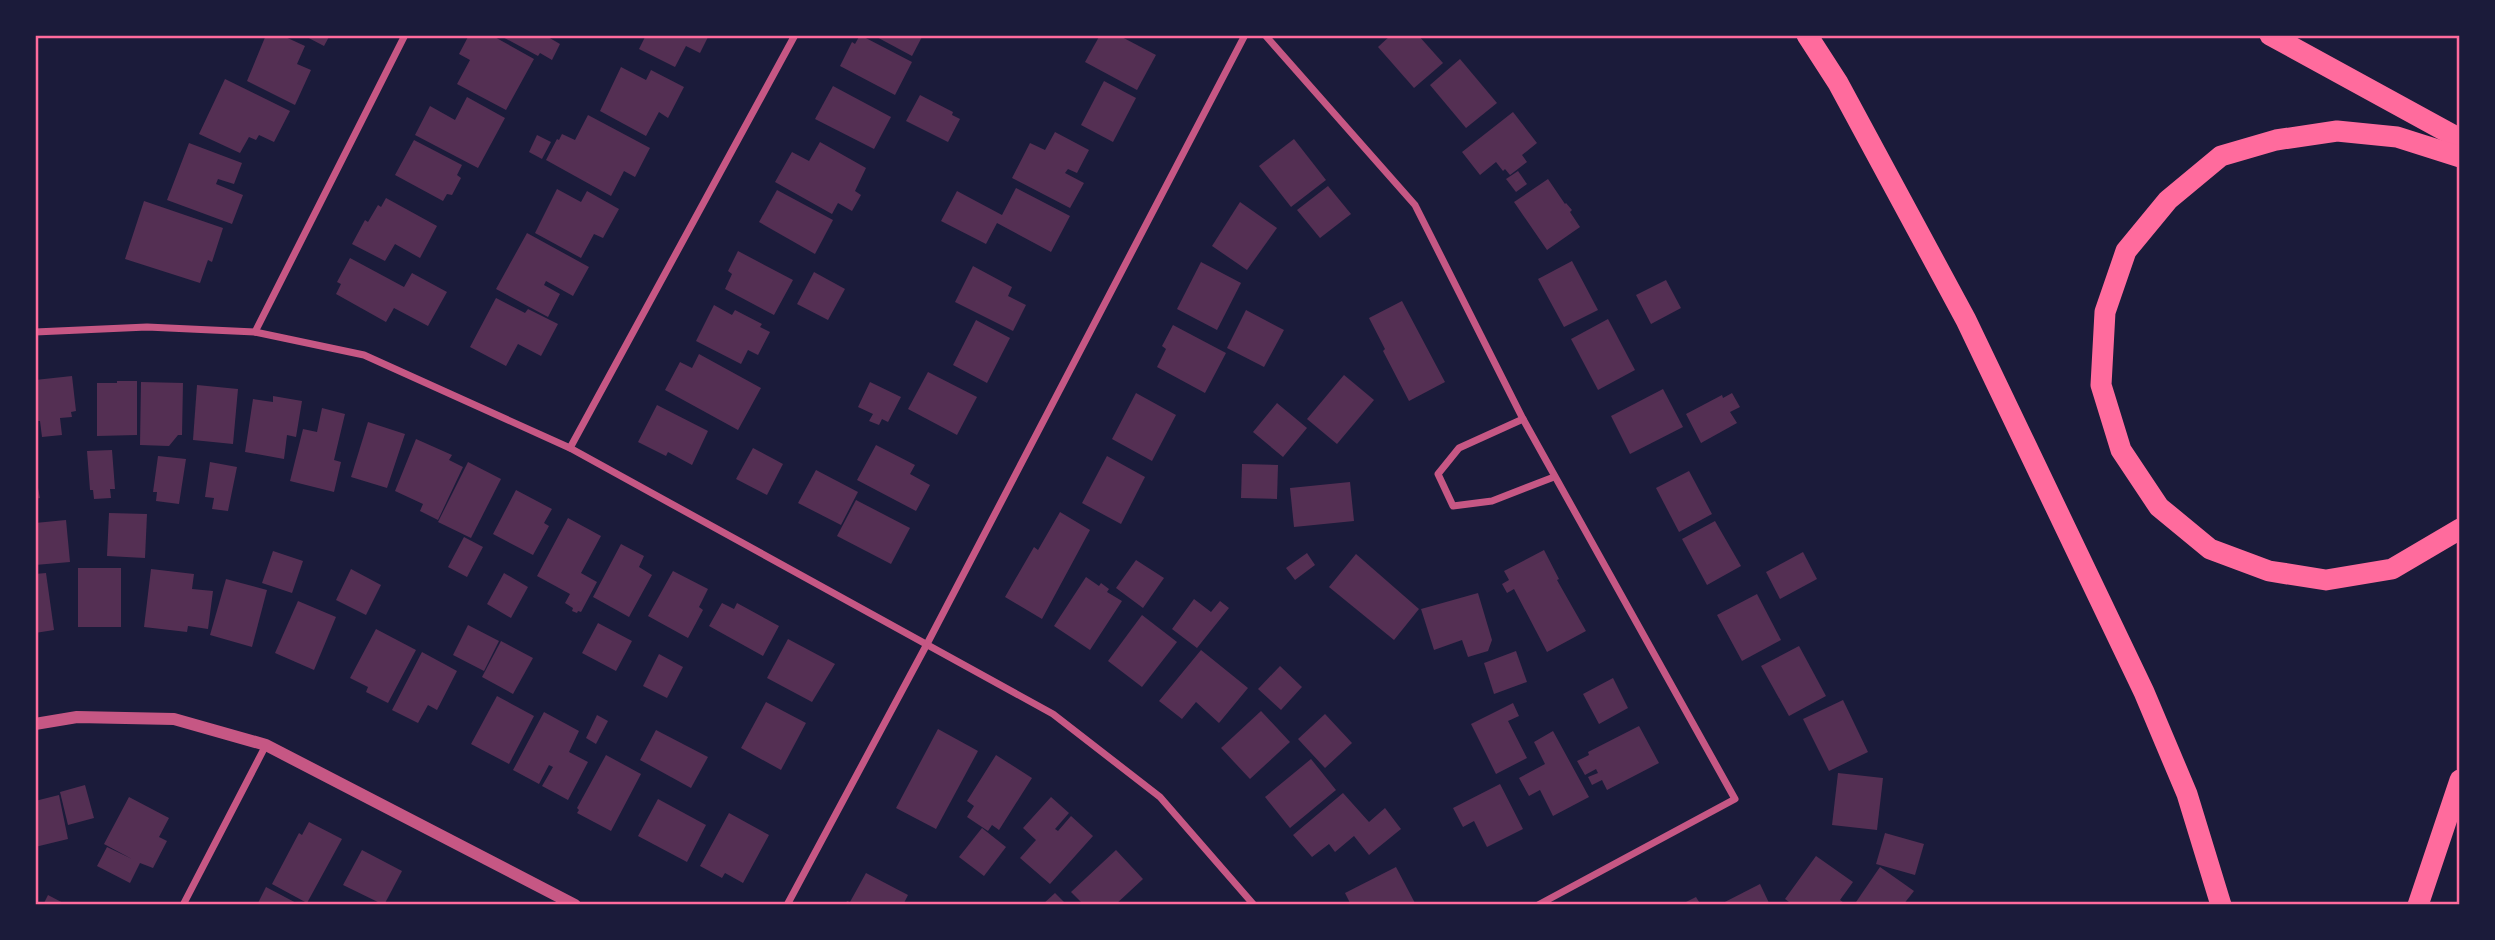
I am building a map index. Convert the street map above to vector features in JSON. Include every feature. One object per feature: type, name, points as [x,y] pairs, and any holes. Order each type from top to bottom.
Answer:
[{"type":"highway","points":[[1807,35],[1838,83],[1966,320],[2138,680],[2187,794],[2221,905]]},
{"type":"highway","points":[[2270,35],[2460,139]]},
{"type":"highway","points":[[2460,157],[2397,137],[2337,131],[2276,140],[2221,156],[2168,200],[2126,251],[2105,312],[2101,385],[2121,450],[2159,507],[2210,549],[2269,571],[2326,580],[2392,569],[2460,529]]},
{"type":"highway","points":[[2418,905],[2460,780]]},
{"type":"street","points":[[255,332],[405,35]]},
{"type":"street","points":[[570,448],[795,35]]},
{"type":"street","points":[[787,905],[928,645],[1245,35]]},
{"type":"street","points":[[1265,35],[1415,205],[1554,477],[1735,799],[1538,905]]},
{"type":"street","points":[[35,332],[147,327],[255,332],[364,355],[570,448],[1053,714],[1160,797],[1254,905]]},
{"type":"street","points":[[1523,419],[1458,448],[1438,474],[1453,506],[1492,501],[1554,477]]},
{"type":"street","points":[[35,724],[77,717],[174,719],[266,745],[575,905]]},
{"type":"street","points":[[183,905],[266,745]]},
{"type":"building","points":[[266,35],[281,35],[305,46],[297,64],[311,70],[295,105],[247,81]]},
{"type":"building","points":[[303,35],[330,35],[324,46]]},
{"type":"building","points":[[469,35],[491,35],[534,59],[506,110],[457,84],[470,60],[459,54]]},
{"type":"building","points":[[499,35],[549,35],[548,37],[560,44],[552,60],[540,53],[538,56]]},
{"type":"building","points":[[646,35],[709,35],[700,53],[686,46],[675,67],[639,49]]},
{"type":"building","points":[[860,35],[912,62],[895,95],[840,66],[852,42],[855,44]]},
{"type":"building","points":[[873,35],[923,35],[912,56]]},
{"type":"building","points":[[1100,35],[1118,35],[1156,55],[1137,90],[1085,62]]},
{"type":"building","points":[[1391,35],[1418,35],[1443,63],[1414,88],[1378,47]]},
{"type":"building","points":[[1460,59],[1497,103],[1466,128],[1430,85]]},
{"type":"building","points":[[621,67],[646,80],[651,70],[684,87],[668,118],[659,112],[646,136],[600,111]]},
{"type":"building","points":[[225,79],[290,111],[274,142],[259,135],[256,140],[249,137],[240,153],[199,134]]},
{"type":"building","points":[[1104,81],[1136,98],[1113,142],[1081,125]]},
{"type":"building","points":[[833,86],[891,117],[874,149],[815,119]]},
{"type":"building","points":[[920,95],[953,112],[952,115],[960,119],[948,142],[906,121]]},
{"type":"building","points":[[467,97],[505,118],[478,168],[415,135],[430,106],[455,120]]},
{"type":"building","points":[[1513,112],[1537,143],[1522,155],[1527,162],[1510,175],[1496,162],[1480,175],[1462,152]]},
{"type":"building","points":[[588,115],[650,148],[635,177],[624,171],[611,196],[546,160],[562,134],[575,140]]},
{"type":"building","points":[[1055,132],[1089,150],[1077,173],[1068,169],[1065,173],[1084,183],[1070,208],[1012,178],[1030,143],[1045,150]]},
{"type":"building","points":[[537,135],[551,142],[542,159],[529,152]]},
{"type":"building","points":[[1294,139],[1326,180],[1291,207],[1259,166]]},
{"type":"building","points":[[414,140],[462,165],[457,175],[461,178],[452,195],[447,194],[443,201],[395,175]]},
{"type":"building","points":[[820,142],[866,168],[855,191],[861,195],[852,211],[838,203],[832,214],[775,182],[792,152],[809,161]]},
{"type":"building","points":[[189,143],[242,163],[234,184],[218,179],[216,184],[243,195],[232,224],[167,200]]},
{"type":"building","points":[[1518,171],[1527,184],[1516,192],[1506,179]]},
{"type":"building","points":[[1548,179],[1572,210],[1570,212],[1580,227],[1547,250],[1514,202]]},
{"type":"building","points":[[1328,186],[1351,214],[1320,238],[1297,210]]},
{"type":"building","points":[[1016,188],[1070,216],[1051,252],[997,223],[986,244],[941,221],[957,191],[1002,215]]},
{"type":"building","points":[[557,189],[581,202],[587,191],[619,209],[603,238],[594,234],[581,258],[535,233]]},
{"type":"building","points":[[777,190],[833,220],[815,254],[759,222]]},
{"type":"building","points":[[386,198],[437,226],[420,258],[395,244],[385,261],[352,244],[365,220],[368,222],[378,205],[381,207]]},
{"type":"building","points":[[144,201],[223,228],[212,262],[208,260],[200,283],[125,259]]},
{"type":"building","points":[[1240,202],[1277,228],[1247,270],[1212,246]]},
{"type":"building","points":[[527,233],[589,267],[573,296],[546,281],[544,285],[560,294],[548,317],[496,289]]},
{"type":"building","points":[[738,251],[793,280],[774,315],[725,289],[732,274],[728,271]]},
{"type":"building","points":[[350,258],[404,287],[412,273],[447,292],[428,326],[394,308],[386,322],[336,294],[341,284],[337,282]]},
{"type":"building","points":[[1572,261],[1598,310],[1564,327],[1538,279]]},
{"type":"building","points":[[1201,262],[1241,283],[1217,330],[1177,309]]},
{"type":"building","points":[[973,266],[1012,287],[1008,296],[1026,305],[1013,331],[955,302]]},
{"type":"building","points":[[814,272],[845,289],[828,320],[797,304]]},
{"type":"building","points":[[1666,280],[1681,308],[1651,324],[1636,295]]},
{"type":"building","points":[[496,298],[525,313],[528,309],[558,324],[541,356],[518,344],[506,366],[470,347]]},
{"type":"building","points":[[1402,301],[1445,382],[1409,401],[1369,318]]},
{"type":"building","points":[[714,305],[732,315],[735,310],[762,324],[760,327],[770,332],[758,355],[748,350],[741,364],[696,341]]},
{"type":"building","points":[[1246,310],[1284,330],[1264,367],[1227,348]]},
{"type":"building","points":[[1608,319],[1635,370],[1598,390],[1571,339]]},
{"type":"building","points":[[976,320],[1010,338],[987,383],[953,365]]},
{"type":"building","points":[[1173,325],[1226,353],[1205,393],[1157,367],[1166,349],[1162,346]]},
{"type":"building","points":[[699,354],[761,388],[738,430],[665,390],[680,362],[692,368]]},
{"type":"building","points":[[928,372],[977,397],[957,435],[908,409]]},
{"type":"building","points":[[1344,375],[1374,400],[1337,444],[1307,419]]},
{"type":"building","points":[[72,376],[76,411],[71,412],[72,417],[60,418],[62,435],[42,437],[40,421],[35,421],[35,380]]},
{"type":"building","points":[[137,381],[137,435],[97,436],[97,383]]},
{"type":"building","points":[[141,382],[183,383],[182,435],[178,435],[169,446],[140,445]]},
{"type":"building","points":[[870,382],[901,397],[888,422],[882,419],[879,425],[869,421],[873,414],[858,407]]},
{"type":"building","points":[[197,385],[238,389],[233,444],[193,440]]},
{"type":"building","points":[[1663,389],[1683,427],[1630,454],[1611,416]]},
{"type":"building","points":[[1136,393],[1176,415],[1152,461],[1112,439]]},
{"type":"building","points":[[1732,393],[1740,407],[1730,412],[1737,423],[1701,443],[1686,414],[1722,395],[1723,398]]},
{"type":"building","points":[[273,396],[302,401],[296,437],[287,435],[284,459],[245,452],[253,399],[273,402]]},
{"type":"building","points":[[1277,403],[1307,428],[1283,457],[1253,432]]},
{"type":"building","points":[[657,405],[708,431],[692,465],[668,452],[666,456],[638,442]]},
{"type":"building","points":[[322,408],[345,414],[334,460],[341,462],[334,492],[290,481],[303,429],[317,432]]},
{"type":"building","points":[[368,422],[405,434],[387,488],[351,477]]},
{"type":"building","points":[[416,439],[452,455],[449,460],[463,467],[438,520],[420,511],[423,504],[395,491]]},
{"type":"building","points":[[876,445],[915,465],[910,474],[930,485],[916,511],[857,480]]},
{"type":"building","points":[[753,448],[783,464],[767,495],[736,479]]},
{"type":"building","points":[[112,450],[115,489],[110,489],[111,498],[94,499],[93,490],[90,490],[87,451]]},
{"type":"building","points":[[158,456],[186,459],[179,504],[156,501],[157,492],[153,492]]},
{"type":"building","points":[[1107,456],[1145,477],[1121,524],[1082,503]]},
{"type":"building","points":[[210,462],[237,467],[228,511],[212,509],[214,498],[205,497]]},
{"type":"building","points":[[468,462],[501,479],[471,538],[438,522]]},
{"type":"building","points":[[1242,464],[1278,465],[1277,499],[1241,498]]},
{"type":"building","points":[[816,470],[858,492],[841,525],[798,503]]},
{"type":"building","points":[[1689,471],[1712,514],[1679,532],[1656,488]]},
{"type":"building","points":[[35,473],[40,498],[35,499]]},
{"type":"building","points":[[1350,482],[1354,521],[1294,527],[1290,488]]},
{"type":"building","points":[[516,490],[552,509],[544,523],[549,526],[533,555],[493,534]]},
{"type":"building","points":[[856,500],[910,528],[891,564],[837,536]]},
{"type":"building","points":[[1060,512],[1090,530],[1042,619],[1005,597],[1034,547],[1038,550]]},
{"type":"building","points":[[109,513],[147,514],[145,558],[107,556]]},
{"type":"building","points":[[568,518],[601,536],[581,573],[597,582],[581,612],[577,613],[565,603],[570,594],[537,576]]},
{"type":"building","points":[[66,520],[70,562],[35,565],[35,523]]},
{"type":"building","points":[[1715,521],[1741,566],[1707,585],[1682,539]]},
{"type":"building","points":[[464,537],[483,547],[467,577],[448,567]]},
{"type":"building","points":[[621,544],[644,556],[639,567],[652,575],[629,617],[593,597]]},
{"type":"building","points":[[1544,550],[1559,579],[1557,580],[1586,631],[1547,652],[1514,589],[1507,593],[1502,584],[1509,580],[1504,571]]},
{"type":"building","points":[[273,551],[303,561],[292,593],[262,583]]},
{"type":"building","points":[[1803,552],[1817,579],[1780,599],[1766,572]]},
{"type":"building","points":[[1307,553],[1315,565],[1295,580],[1286,568]]},
{"type":"building","points":[[1356,554],[1419,609],[1394,640],[1329,587]]},
{"type":"building","points":[[1136,560],[1164,578],[1143,608],[1116,588]]},
{"type":"building","points":[[78,568],[121,568],[121,627],[78,627]]},
{"type":"building","points":[[151,569],[194,574],[192,589],[213,591],[208,629],[188,626],[187,632],[144,627]]},
{"type":"building","points":[[351,569],[381,585],[366,615],[336,600]]},
{"type":"building","points":[[673,571],[708,589],[699,607],[703,610],[688,638],[648,616]]},
{"type":"building","points":[[46,573],[54,630],[35,633],[35,574]]},
{"type":"building","points":[[504,573],[528,587],[511,618],[487,604]]},
{"type":"building","points":[[1086,577],[1099,586],[1101,583],[1109,589],[1107,592],[1122,601],[1090,650],[1054,626]]},
{"type":"building","points":[[226,579],[267,590],[252,647],[210,635]]},
{"type":"building","points":[[1478,593],[1492,640],[1488,651],[1468,657],[1462,640],[1434,650],[1421,609]]},
{"type":"building","points":[[1757,594],[1781,640],[1742,661],[1717,615]]},
{"type":"building","points":[[1194,599],[1211,612],[1220,601],[1229,608],[1197,648],[1172,629]]},
{"type":"building","points":[[298,601],[336,617],[314,670],[275,653]]},
{"type":"building","points":[[722,603],[734,609],[737,603],[779,626],[763,656],[709,626]]},
{"type":"building","points":[[1142,615],[1177,642],[1142,687],[1108,661]]},
{"type":"building","points":[[598,623],[632,641],[616,671],[582,653]]},
{"type":"building","points":[[468,625],[499,641],[484,671],[453,655]]},
{"type":"building","points":[[376,629],[416,650],[388,703],[366,692],[368,687],[350,678]]},
{"type":"building","points":[[788,639],[835,664],[812,702],[767,678]]},
{"type":"building","points":[[501,641],[533,658],[513,694],[482,677]]},
{"type":"building","points":[[1799,646],[1826,696],[1789,716],[1761,666]]},
{"type":"building","points":[[1201,650],[1248,688],[1219,723],[1196,702],[1182,719],[1159,701]]},
{"type":"building","points":[[1516,651],[1527,682],[1494,694],[1484,663]]},
{"type":"building","points":[[422,652],[457,671],[437,710],[428,705],[418,723],[392,710]]},
{"type":"building","points":[[659,654],[683,667],[667,698],[643,686]]},
{"type":"building","points":[[1280,666],[1302,687],[1281,710],[1258,689]]},
{"type":"building","points":[[1613,678],[1628,708],[1599,724],[1583,694]]},
{"type":"building","points":[[497,696],[534,716],[509,764],[471,744]]},
{"type":"building","points":[[1843,700],[1868,752],[1829,771],[1803,719]]},
{"type":"building","points":[[766,702],[806,723],[781,770],[741,748]]},
{"type":"building","points":[[1513,703],[1519,716],[1508,721],[1527,758],[1496,774],[1471,724]]},
{"type":"building","points":[[1261,711],[1290,742],[1250,779],[1221,748]]},
{"type":"building","points":[[544,712],[579,731],[569,752],[588,762],[568,800],[542,786],[553,767],[549,765],[539,784],[513,770]]},
{"type":"building","points":[[1325,714],[1352,743],[1325,768],[1298,739]]},
{"type":"building","points":[[597,715],[608,721],[596,744],[586,738]]},
{"type":"building","points":[[1639,726],[1659,763],[1607,790],[1602,780],[1592,785],[1588,777],[1598,773],[1596,769],[1585,775],[1577,761],[1589,755],[1588,752]]},
{"type":"building","points":[[938,729],[978,751],[936,829],[896,808]]},
{"type":"building","points":[[656,730],[708,757],[691,788],[640,760]]},
{"type":"building","points":[[1553,731],[1589,797],[1553,816],[1540,790],[1529,796],[1519,778],[1545,764],[1534,742]]},
{"type":"building","points":[[606,755],[641,774],[611,831],[577,813],[577,808]]},
{"type":"building","points":[[996,755],[1032,778],[999,830],[992,825],[988,831],[967,817],[974,806],[967,801]]},
{"type":"building","points":[[1311,759],[1336,790],[1290,828],[1265,797]]},
{"type":"building","points":[[1838,773],[1883,778],[1877,830],[1832,825]]},
{"type":"building","points":[[1500,784],[1523,829],[1487,847],[1474,821],[1463,827],[1453,808]]},
{"type":"building","points":[[85,785],[94,818],[68,825],[60,792]]},
{"type":"building","points":[[1343,793],[1369,822],[1385,808],[1401,829],[1369,855],[1354,836],[1335,852],[1329,844],[1312,857],[1293,835]]},
{"type":"building","points":[[59,795],[68,839],[35,847],[35,801]]},
{"type":"building","points":[[129,797],[169,818],[159,837],[167,841],[153,868],[140,863],[130,883],[97,866],[107,847],[132,859],[104,844]]},
{"type":"building","points":[[1051,797],[1069,813],[1055,829],[1058,831],[1071,816],[1093,836],[1050,884],[1020,858],[1036,840],[1023,828]]},
{"type":"building","points":[[658,799],[706,825],[687,862],[638,836]]},
{"type":"building","points":[[729,813],[769,835],[743,883],[725,873],[722,878],[700,866]]},
{"type":"building","points":[[309,822],[342,839],[307,903],[272,884],[299,833],[302,835]]},
{"type":"building","points":[[982,828],[1006,847],[984,876],[959,857]]},
{"type":"building","points":[[1885,833],[1924,844],[1915,875],[1876,864]]},
{"type":"building","points":[[362,850],[402,871],[384,905],[343,885]]},
{"type":"building","points":[[1116,850],[1143,879],[1115,905],[1084,905],[1071,892]]},
{"type":"building","points":[[1816,856],[1853,882],[1840,900],[1847,905],[1793,905],[1785,899]]},
{"type":"building","points":[[1396,867],[1416,905],[1351,905],[1345,893]]},
{"type":"building","points":[[1880,867],[1914,891],[1903,905],[1854,905]]},
{"type":"building","points":[[866,873],[908,895],[903,905],[845,905],[847,901],[850,902]]},
{"type":"building","points":[[1760,884],[1770,905],[1719,905]]},
{"type":"building","points":[[266,887],[300,905],[257,905]]},
{"type":"building","points":[[1055,893],[1067,905],[1042,905]]},
{"type":"building","points":[[48,895],[67,905],[43,905]]},
{"type":"building","points":[[1696,897],[1701,905],[1680,905]]}]
